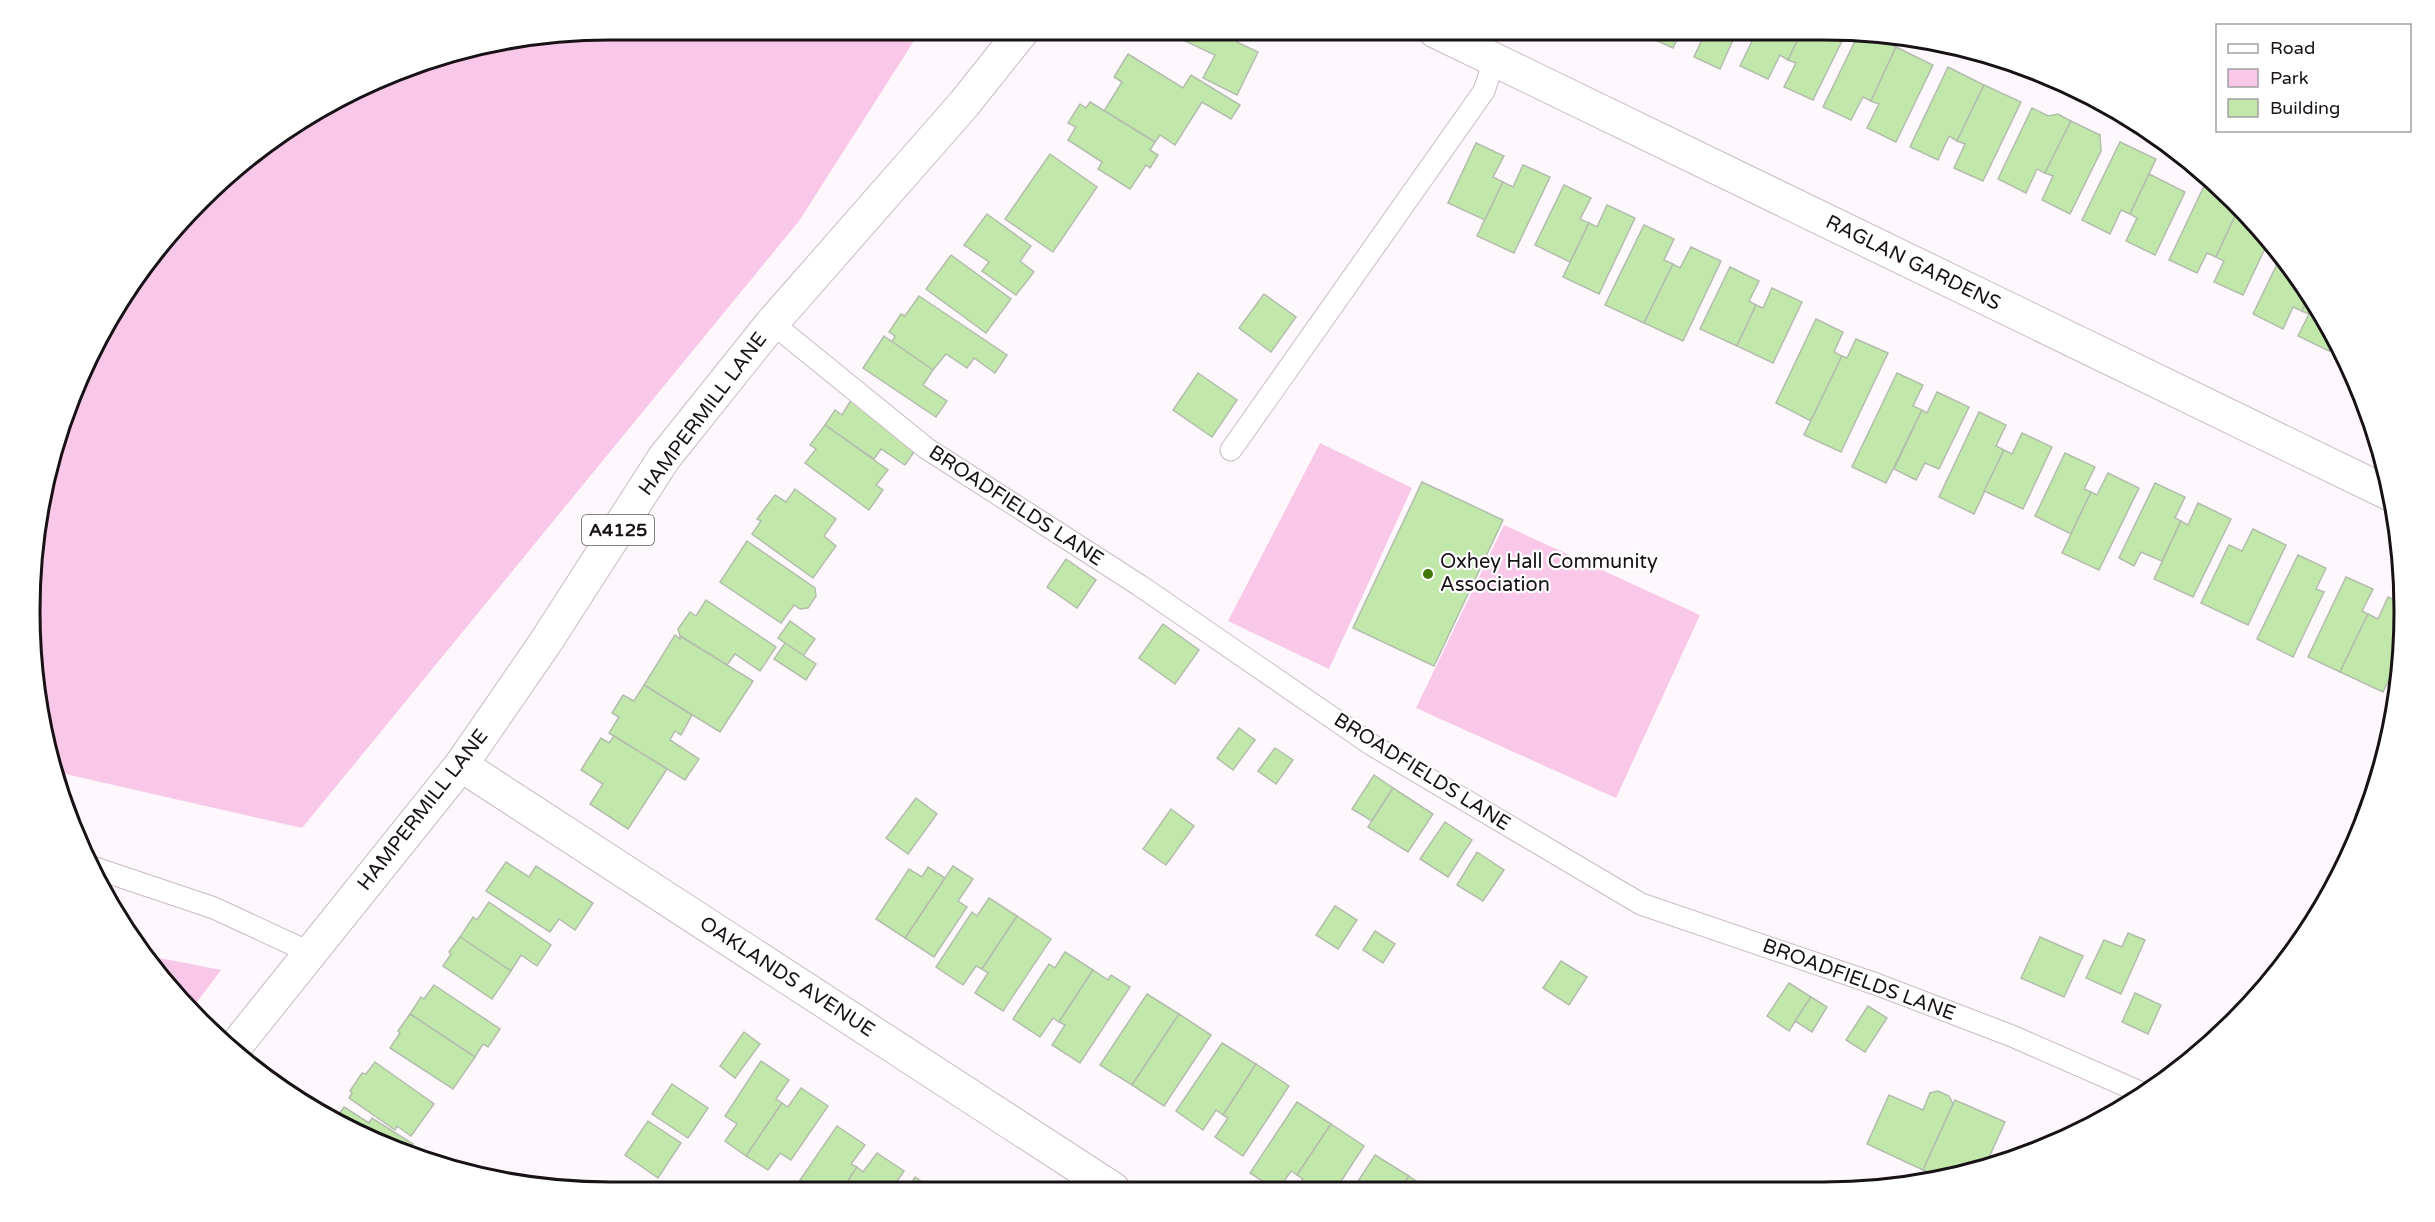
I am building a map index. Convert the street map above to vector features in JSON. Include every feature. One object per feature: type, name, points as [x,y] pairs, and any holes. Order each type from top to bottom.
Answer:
[{"type":"street","name":"HAMPERMILL LANE","points":[[238,1043],[461,765],[545,643],[663,458],[772,324],[964,104],[1014,41]]},
{"type":"street","name":"RAGLAN GARDENS","points":[[1455,41],[2382,490]]},
{"type":"street","name":"OAKLANDS AVENUE","points":[[461,765],[1101,1181]]},
{"type":"lane","points":[[1232,450],[1484,91],[1494,60]]},
{"type":"lane","name":"BROADFIELDS LANE","points":[[772,324],[926,448],[1140,585],[1372,745],[1641,904],[1887,988],[2012,1036],[2134,1089]]},
{"type":"lane","points":[[103,871],[214,908],[311,953]]},
{"type":"green space","points":[[914,41],[799,221],[302,828],[65,774],[60,759],[45,685],[40,611],[45,537],[51,500],[71,428],[99,359],[117,326],[158,264],[182,235],[235,182],[294,137],[359,99],[393,84],[463,60],[537,45],[574,42]]},
{"type":"green space","points":[[1320,443],[1412,488],[1329,669],[1228,621]]},
{"type":"green space","points":[[1504,525],[1700,615],[1616,798],[1416,708]]},
{"type":"green space","points":[[158,957],[221,970],[197,1002]]},
{"type":"building","points":[[1185,41],[1238,41],[1258,52],[1237,95],[1203,78],[1215,55]]},
{"type":"building","points":[[1658,41],[1676,41],[1673,48]]},
{"type":"building","points":[[1701,41],[1733,41],[1720,69],[1694,57]]},
{"type":"building","points":[[1752,41],[1797,41],[1788,60],[1780,55],[1768,79],[1740,66]]},
{"type":"building","points":[[1797,41],[1842,41],[1813,100],[1784,87],[1796,63],[1788,60]]},
{"type":"building","points":[[1855,42],[1890,44],[1896,47],[1871,101],[1863,97],[1851,120],[1823,107]]},
{"type":"building","points":[[1896,47],[1933,65],[1896,142],[1867,128],[1879,104],[1871,101]]},
{"type":"building","points":[[1128,54],[1183,88],[1191,75],[1240,105],[1231,119],[1202,102],[1175,145],[1160,135],[1155,142],[1104,111],[1122,82],[1114,77]]},
{"type":"building","points":[[1948,67],[1984,85],[1957,141],[1949,136],[1938,160],[1910,147]]},
{"type":"building","points":[[1984,85],[2021,102],[1983,181],[1954,168],[1965,144],[1957,141]]},
{"type":"building","points":[[1090,102],[1155,142],[1150,150],[1158,155],[1150,168],[1146,165],[1130,189],[1098,169],[1102,162],[1068,140],[1076,127],[1068,123],[1080,104],[1086,108]]},
{"type":"building","points":[[2032,108],[2048,116],[2058,114],[2071,121],[2045,173],[2037,169],[2026,193],[1998,179]]},
{"type":"building","points":[[2071,121],[2100,135],[2101,151],[2070,214],[2042,200],[2053,176],[2045,173]]},
{"type":"building","points":[[2120,142],[2156,159],[2130,214],[2121,210],[2110,234],[2082,220]]},
{"type":"building","points":[[1476,143],[1504,156],[1493,177],[1503,182],[1485,220],[1448,203]]},
{"type":"building","points":[[1050,154],[1097,187],[1053,252],[1005,219]]},
{"type":"building","points":[[1523,165],[1550,177],[1514,253],[1477,236],[1503,182],[1513,187]]},
{"type":"building","points":[[2149,174],[2185,192],[2155,255],[2126,241],[2137,218],[2130,214]]},
{"type":"building","points":[[1564,185],[1591,198],[1580,219],[1589,223],[1570,262],[1535,245]]},
{"type":"building","points":[[2204,186],[2235,216],[2216,257],[2207,253],[2197,273],[2169,260]]},
{"type":"building","points":[[1607,205],[1635,218],[1599,294],[1563,277],[1589,223],[1597,227]]},
{"type":"building","points":[[987,214],[1031,246],[1020,261],[1034,272],[1016,295],[982,271],[989,262],[964,245]]},
{"type":"building","points":[[2235,216],[2265,249],[2243,295],[2214,282],[2224,261],[2216,257]]},
{"type":"building","points":[[1644,225],[1674,239],[1664,260],[1673,264],[1644,323],[1605,305]]},
{"type":"building","points":[[1691,247],[1721,261],[1683,341],[1644,323],[1673,264],[1680,268]]},
{"type":"building","points":[[951,255],[1011,299],[986,333],[926,289]]},
{"type":"building","points":[[2277,264],[2305,305],[2302,311],[2293,307],[2283,329],[2253,314]]},
{"type":"building","points":[[1730,267],[1759,281],[1749,301],[1756,305],[1737,346],[1700,329]]},
{"type":"building","points":[[1772,288],[1802,302],[1773,363],[1737,346],[1756,305],[1763,308]]},
{"type":"building","points":[[1264,294],[1296,317],[1271,352],[1239,328]]},
{"type":"building","points":[[919,296],[1007,355],[995,373],[974,358],[967,368],[946,354],[933,370],[892,342],[895,336],[889,332],[901,314],[905,316]]},
{"type":"building","points":[[2305,305],[2330,348],[2329,351],[2298,336],[2309,314],[2302,311]]},
{"type":"building","points":[[1816,319],[1843,332],[1834,352],[1842,356],[1811,421],[1776,403]]},
{"type":"building","points":[[884,336],[933,370],[923,385],[947,401],[936,417],[863,368]]},
{"type":"building","points":[[1856,339],[1888,353],[1841,452],[1804,435],[1842,356],[1847,358]]},
{"type":"building","points":[[1198,373],[1237,400],[1212,437],[1173,410]]},
{"type":"building","points":[[1897,373],[1923,385],[1913,406],[1922,410],[1886,483],[1852,467]]},
{"type":"building","points":[[1937,392],[1969,407],[1939,469],[1925,463],[1916,480],[1894,469],[1922,410],[1927,413]]},
{"type":"building","points":[[851,400],[918,446],[905,465],[881,449],[874,459],[825,425],[835,410],[842,415]]},
{"type":"building","points":[[1979,412],[2006,425],[1996,446],[2004,450],[1974,514],[1939,497]]},
{"type":"building","points":[[825,425],[888,470],[876,485],[883,490],[869,510],[805,463],[816,449],[810,445]]},
{"type":"building","points":[[2022,433],[2052,447],[2023,509],[1984,491],[2004,450],[2012,454]]},
{"type":"building","points":[[2065,453],[2095,467],[2084,489],[2091,492],[2071,534],[2035,516]]},
{"type":"building","points":[[2108,473],[2139,488],[2099,570],[2062,553],[2091,492],[2097,495]]},
{"type":"building","name":"Oxhey Hall Community Association","points":[[1422,482],[1503,520],[1434,666],[1353,628]]},
{"type":"building","points":[[2155,483],[2185,497],[2175,518],[2181,521],[2162,561],[2141,552],[2134,566],[2119,558]]},
{"type":"building","points":[[795,489],[836,519],[824,536],[836,546],[813,578],[752,534],[761,521],[757,519],[775,495],[786,502]]},
{"type":"building","points":[[2198,503],[2231,519],[2193,597],[2154,579],[2181,521],[2188,525]]},
{"type":"building","points":[[2253,529],[2286,545],[2248,625],[2201,603],[2229,545],[2242,551]]},
{"type":"building","points":[[747,541],[815,588],[816,596],[808,608],[800,609],[794,605],[781,623],[720,582]]},
{"type":"building","points":[[2298,555],[2326,568],[2316,589],[2324,592],[2293,657],[2257,639]]},
{"type":"building","points":[[1066,559],[1096,580],[1077,608],[1047,587]]},
{"type":"building","points":[[2346,577],[2373,589],[2362,611],[2368,614],[2340,672],[2308,657]]},
{"type":"building","points":[[2388,597],[2394,599],[2391,676],[2383,692],[2340,672],[2368,614],[2378,619]]},
{"type":"building","points":[[706,600],[776,647],[760,671],[735,654],[727,665],[680,636],[678,629],[690,612],[696,616]]},
{"type":"building","points":[[790,621],[815,639],[803,656],[778,638]]},
{"type":"building","points":[[1163,624],[1199,650],[1175,684],[1139,658]]},
{"type":"building","points":[[675,635],[753,681],[720,732],[644,685]]},
{"type":"building","points":[[785,643],[816,664],[806,680],[774,659]]},
{"type":"building","points":[[644,685],[692,715],[681,735],[675,731],[670,740],[699,759],[685,780],[609,733],[619,717],[612,713],[623,695],[634,701]]},
{"type":"building","points":[[1239,728],[1255,740],[1233,770],[1217,758]]},
{"type":"building","points":[[614,736],[667,769],[628,829],[590,804],[603,784],[581,770],[601,738],[609,743]]},
{"type":"building","points":[[1275,748],[1293,760],[1276,784],[1258,771]]},
{"type":"building","points":[[1374,775],[1393,788],[1372,821],[1352,809]]},
{"type":"building","points":[[1393,788],[1433,814],[1408,852],[1368,827]]},
{"type":"building","points":[[916,798],[937,814],[908,854],[886,838]]},
{"type":"building","points":[[1171,809],[1194,826],[1166,865],[1143,849]]},
{"type":"building","points":[[1445,822],[1472,840],[1448,877],[1420,859]]},
{"type":"building","points":[[1477,852],[1504,870],[1483,901],[1457,885]]},
{"type":"building","points":[[506,862],[529,877],[536,866],[593,903],[575,930],[559,919],[550,932],[486,891]]},
{"type":"building","points":[[953,866],[973,879],[958,901],[967,907],[934,957],[905,938]]},
{"type":"building","points":[[928,867],[945,878],[905,938],[876,919],[909,869],[922,877]]},
{"type":"building","points":[[989,898],[1017,916],[982,969],[976,966],[963,985],[936,967],[972,912],[977,916]]},
{"type":"building","points":[[489,902],[551,945],[537,966],[521,955],[511,971],[460,937],[473,917],[477,920]]},
{"type":"building","points":[[1335,906],[1357,920],[1338,949],[1316,935]]},
{"type":"building","points":[[1017,916],[1051,939],[1003,1011],[975,993],[988,973],[982,969]]},
{"type":"building","points":[[1375,931],[1395,944],[1383,963],[1363,950]]},
{"type":"building","points":[[2128,933],[2145,940],[2121,994],[2086,978],[2104,940],[2122,947]]},
{"type":"building","points":[[460,937],[511,971],[492,999],[443,966],[451,954],[449,952]]},
{"type":"building","points":[[2040,937],[2083,956],[2064,997],[2021,978]]},
{"type":"building","points":[[1065,952],[1093,970],[1059,1022],[1053,1018],[1040,1037],[1013,1019],[1049,964],[1055,968]]},
{"type":"building","points":[[1561,961],[1587,977],[1569,1005],[1543,988]]},
{"type":"building","points":[[1093,970],[1108,980],[1111,975],[1130,987],[1080,1063],[1052,1045],[1065,1025],[1059,1022]]},
{"type":"building","points":[[1789,983],[1811,997],[1789,1031],[1767,1016]]},
{"type":"building","points":[[434,985],[500,1029],[488,1047],[483,1044],[475,1057],[410,1014],[421,997],[424,999]]},
{"type":"building","points":[[2135,993],[2161,1005],[2148,1034],[2122,1022]]},
{"type":"building","points":[[1147,994],[1179,1014],[1132,1085],[1100,1065]]},
{"type":"building","points":[[1811,997],[1827,1007],[1812,1032],[1795,1021]]},
{"type":"building","points":[[1868,1006],[1887,1018],[1865,1052],[1846,1040]]},
{"type":"building","points":[[410,1014],[475,1057],[453,1089],[390,1048]]},
{"type":"building","points":[[1179,1014],[1211,1035],[1164,1106],[1132,1085]]},
{"type":"building","points":[[744,1032],[760,1044],[735,1078],[720,1066]]},
{"type":"building","points":[[1222,1043],[1256,1064],[1223,1115],[1216,1110],[1203,1130],[1176,1111]]},
{"type":"building","points":[[761,1061],[789,1080],[776,1099],[782,1103],[746,1156],[725,1141],[737,1124],[725,1116]]},
{"type":"building","points":[[375,1062],[434,1104],[411,1136],[397,1126],[395,1130],[349,1098],[352,1093],[350,1091],[362,1073],[366,1074]]},
{"type":"building","points":[[1256,1064],[1289,1086],[1243,1156],[1215,1137],[1228,1118],[1223,1115]]},
{"type":"building","points":[[672,1084],[708,1108],[688,1138],[652,1114]]},
{"type":"building","points":[[801,1088],[828,1106],[791,1160],[780,1153],[768,1170],[746,1156],[782,1103],[788,1107]]},
{"type":"building","points":[[1938,1091],[1949,1096],[1953,1104],[1923,1170],[1867,1144],[1889,1095],[1923,1110],[1930,1093]]},
{"type":"building","points":[[1955,1100],[2005,1122],[1989,1157],[1935,1171],[1923,1170]]},
{"type":"building","points":[[1297,1102],[1331,1124],[1297,1175],[1291,1171],[1284,1181],[1262,1181],[1250,1173]]},
{"type":"building","points":[[344,1107],[369,1123],[372,1118],[413,1144],[393,1138],[340,1113]]},
{"type":"building","points":[[648,1121],[681,1143],[658,1178],[625,1155]]},
{"type":"building","points":[[1331,1124],[1364,1146],[1341,1181],[1302,1181],[1303,1179],[1297,1175]]},
{"type":"building","points":[[837,1126],[865,1145],[851,1164],[857,1167],[848,1181],[800,1180]]},
{"type":"building","points":[[877,1153],[904,1171],[897,1181],[848,1181],[857,1167],[863,1172]]},
{"type":"building","points":[[1375,1155],[1409,1176],[1406,1181],[1358,1181]]},
{"type":"building","points":[[1409,1176],[1416,1181],[1406,1181]]},
{"type":"place","name":"Oxhey Hall Community Association","points":[[1428,574]]}]
